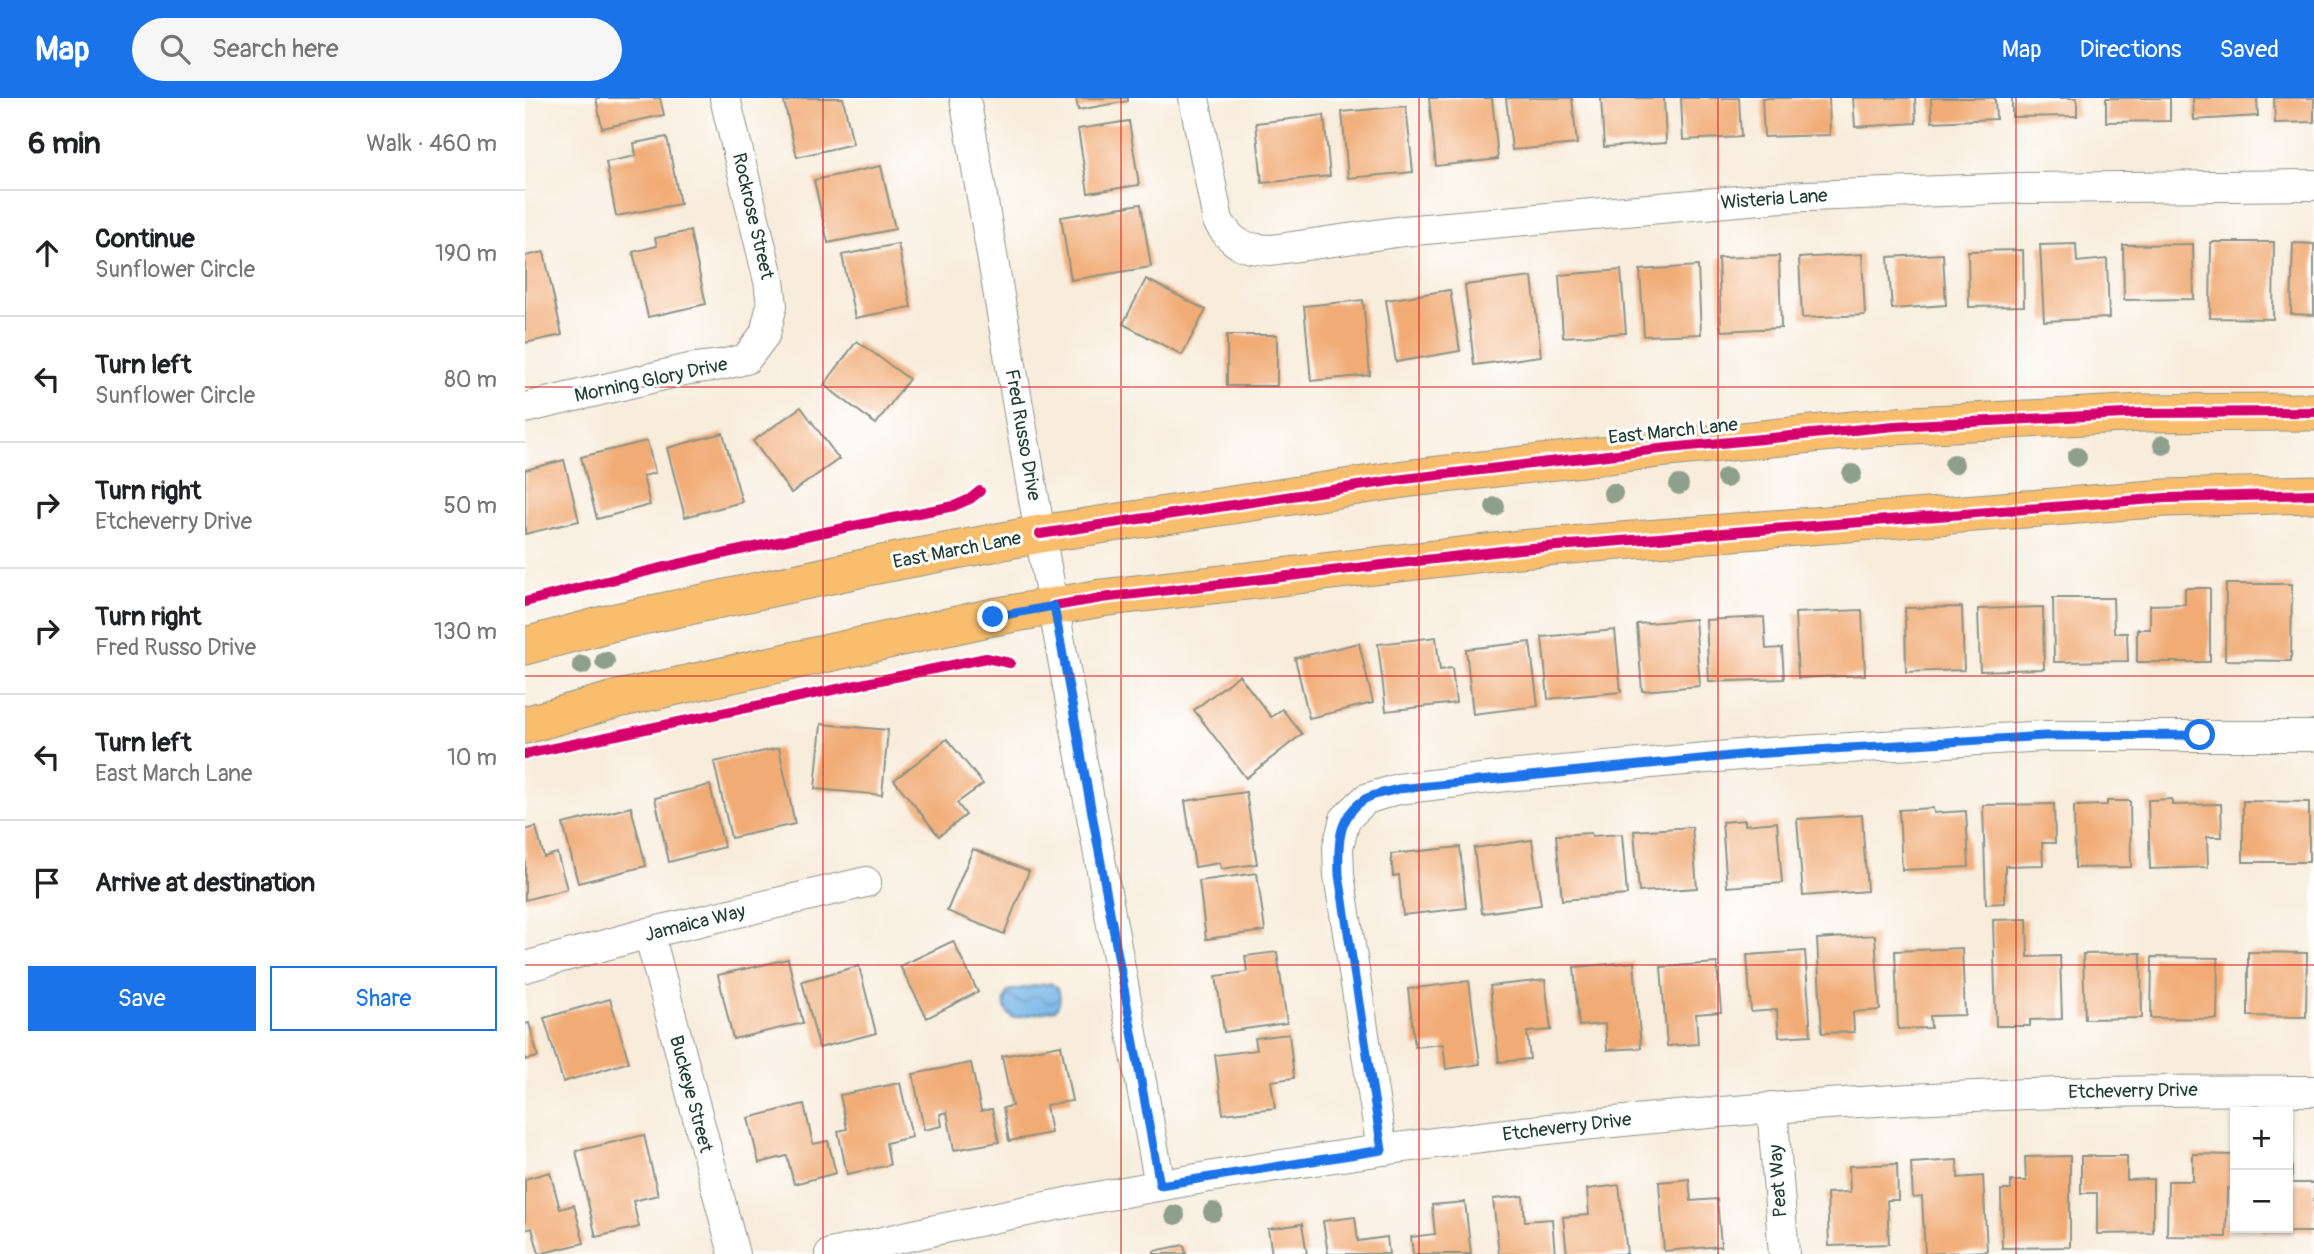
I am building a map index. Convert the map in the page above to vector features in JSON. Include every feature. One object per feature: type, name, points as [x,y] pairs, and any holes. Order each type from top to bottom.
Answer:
[{"type":"main road","name":"East March Lane","points":[[525,646],[611,623],[877,565],[1040,534],[1403,479],[1659,449],[1894,426],[2143,413],[2314,412]]},
{"type":"main road","points":[[525,725],[618,699],[993,617],[1101,598],[1519,549],[2166,498],[2314,494]]},
{"type":"street","name":"Rockrose Street","points":[[725,98],[769,281],[772,305],[765,334]]},
{"type":"street","name":"Fred Russo Drive","points":[[965,98],[1040,534],[1160,1185]]},
{"type":"street","name":"Wisteria Lane","points":[[1194,98],[1218,221],[1226,234],[1237,244],[1253,249],[1271,250],[1403,230],[1782,197],[2020,188],[2314,184]]},
{"type":"street","name":"Morning Glory Drive","points":[[525,408],[689,369],[746,359],[765,334]]},
{"type":"street","points":[[1382,1150],[1339,875],[1338,846],[1345,819],[1366,799],[1398,789],[1751,754],[2045,736],[2314,736]]},
{"type":"street","name":"Jamaica Way","points":[[525,967],[649,933],[866,882]]},
{"type":"street","name":"Buckeye Street","points":[[649,933],[734,1254]]},
{"type":"street","name":"Etcheverry Drive","points":[[830,1254],[935,1229],[1160,1185],[1382,1150],[1637,1119],[1772,1107],[2047,1093],[2168,1089],[2314,1091]]},
{"type":"street","name":"Peat Way","points":[[1772,1107],[1784,1254]]},
{"type":"water","points":[[1051,983],[1060,996],[1055,1010],[1012,1018],[1009,1015],[1005,1005],[1008,991]]},
{"type":"building","points":[[596,98],[660,98],[664,115],[602,128]]},
{"type":"building","points":[[802,98],[843,98],[853,144],[797,157],[784,102]]},
{"type":"building","points":[[1076,98],[1128,98],[1128,101],[1078,110]]},
{"type":"building","points":[[1429,98],[1492,98],[1498,159],[1436,166]]},
{"type":"building","points":[[1506,98],[1572,98],[1577,144],[1512,150]]},
{"type":"building","points":[[1601,98],[1664,98],[1666,143],[1604,147]]},
{"type":"building","points":[[1681,98],[1739,98],[1741,137],[1683,140]]},
{"type":"building","points":[[1762,98],[1829,98],[1830,135],[1764,137]]},
{"type":"building","points":[[1853,98],[1915,98],[1916,123],[1855,127]]},
{"type":"building","points":[[1931,98],[1995,98],[1996,119],[1932,122]]},
{"type":"building","points":[[2012,98],[2077,98],[2077,116],[2012,117]]},
{"type":"building","points":[[2106,98],[2170,98],[2170,121],[2106,122]]},
{"type":"building","points":[[2193,98],[2257,98],[2258,116],[2194,120]]},
{"type":"building","points":[[2274,98],[2314,98],[2314,122],[2275,123]]},
{"type":"building","points":[[1406,106],[1413,172],[1348,178],[1342,112]]},
{"type":"building","points":[[1324,115],[1330,176],[1262,183],[1256,123]]},
{"type":"building","points":[[1129,121],[1139,185],[1088,193],[1078,129]]},
{"type":"building","points":[[667,137],[680,204],[616,216],[606,162],[636,156],[634,143]]},
{"type":"building","points":[[881,166],[895,229],[828,243],[814,180]]},
{"type":"building","points":[[1141,204],[1151,267],[1071,280],[1061,217]]},
{"type":"building","points":[[690,231],[706,304],[648,317],[633,252],[657,246],[655,238]]},
{"type":"building","points":[[2211,242],[2274,242],[2273,319],[2210,318]]},
{"type":"building","points":[[2293,243],[2314,244],[2314,315],[2291,314]]},
{"type":"building","points":[[898,244],[911,307],[855,318],[842,255]]},
{"type":"building","points":[[2076,244],[2077,262],[2107,259],[2109,318],[2044,321],[2040,245]]},
{"type":"building","points":[[2193,244],[2194,299],[2124,300],[2123,245]]},
{"type":"building","points":[[2023,250],[2024,306],[1969,307],[1968,251]]},
{"type":"building","points":[[544,252],[562,335],[525,343],[525,256]]},
{"type":"building","points":[[1862,254],[1865,315],[1802,318],[1799,258]]},
{"type":"building","points":[[1943,254],[1946,305],[1892,309],[1888,257]]},
{"type":"building","points":[[1779,256],[1781,328],[1721,331],[1718,258]]},
{"type":"building","points":[[1698,266],[1701,334],[1644,336],[1640,270]]},
{"type":"building","points":[[1621,270],[1626,333],[1563,337],[1559,275]]},
{"type":"building","points":[[1532,277],[1541,356],[1474,365],[1465,285]]},
{"type":"building","points":[[1146,279],[1206,310],[1182,355],[1123,324]]},
{"type":"building","points":[[1450,290],[1460,351],[1396,362],[1386,300]]},
{"type":"building","points":[[1363,300],[1370,375],[1311,381],[1304,306]]},
{"type":"building","points":[[1227,335],[1277,335],[1277,386],[1227,386]]},
{"type":"building","points":[[857,341],[909,379],[876,424],[824,385]]},
{"type":"building","points":[[801,407],[839,459],[791,493],[753,441]]},
{"type":"building","points":[[723,433],[742,502],[685,517],[667,448]]},
{"type":"building","points":[[647,441],[655,473],[643,476],[650,505],[597,519],[581,457]]},
{"type":"building","points":[[564,460],[579,521],[525,534],[525,470]]},
{"type":"building","points":[[2226,584],[2292,584],[2291,661],[2225,660]]},
{"type":"building","points":[[2185,588],[2210,588],[2210,662],[2137,662],[2137,629],[2150,629],[2150,605],[2185,604]]},
{"type":"building","points":[[2053,598],[2113,598],[2114,633],[2127,633],[2128,661],[2054,662]]},
{"type":"building","points":[[1962,607],[1964,670],[1906,672],[1905,608]]},
{"type":"building","points":[[2043,607],[2044,669],[1980,671],[1978,609]]},
{"type":"building","points":[[1862,610],[1865,675],[1798,678],[1795,613]]},
{"type":"building","points":[[1764,617],[1766,649],[1782,648],[1784,679],[1709,682],[1706,620]]},
{"type":"building","points":[[1695,619],[1700,686],[1642,691],[1637,624]]},
{"type":"building","points":[[1615,630],[1621,692],[1548,699],[1542,637]]},
{"type":"building","points":[[1436,637],[1440,670],[1452,668],[1456,703],[1386,711],[1378,644]]},
{"type":"building","points":[[1530,642],[1538,706],[1473,714],[1466,649]]},
{"type":"building","points":[[1359,643],[1373,703],[1309,718],[1295,658]]},
{"type":"building","points":[[1239,675],[1271,717],[1282,709],[1302,734],[1246,778],[1194,710]]},
{"type":"building","points":[[821,724],[888,730],[882,795],[815,789]]},
{"type":"building","points":[[947,739],[983,784],[957,803],[966,815],[939,836],[894,780]]},
{"type":"building","points":[[779,748],[795,824],[731,838],[714,762]]},
{"type":"building","points":[[710,785],[724,847],[669,862],[655,798]]},
{"type":"building","points":[[1246,792],[1257,864],[1221,869],[1220,863],[1195,867],[1185,801]]},
{"type":"building","points":[[2172,799],[2172,805],[2221,804],[2222,837],[2207,837],[2208,867],[2150,869],[2148,800]]},
{"type":"building","points":[[2107,801],[2130,801],[2131,867],[2075,868],[2074,806],[2107,805]]},
{"type":"building","points":[[2243,801],[2309,802],[2309,862],[2243,862]]},
{"type":"building","points":[[2054,804],[2055,843],[2042,843],[2043,865],[2005,866],[2005,903],[1986,904],[1983,805]]},
{"type":"building","points":[[631,807],[646,866],[578,883],[563,824]]},
{"type":"building","points":[[1933,808],[1934,813],[1966,811],[1969,867],[1902,870],[1899,810]]},
{"type":"building","points":[[1862,815],[1867,891],[1803,896],[1797,819]]},
{"type":"building","points":[[1745,820],[1745,825],[1777,822],[1782,883],[1727,887],[1722,822]]},
{"type":"building","points":[[536,827],[544,857],[557,853],[567,889],[525,900],[525,830]]},
{"type":"building","points":[[1692,827],[1697,888],[1639,892],[1634,831]]},
{"type":"building","points":[[1591,833],[1592,836],[1622,834],[1627,895],[1562,900],[1556,835]]},
{"type":"building","points":[[1532,840],[1541,905],[1482,913],[1474,848]]},
{"type":"building","points":[[1460,847],[1466,908],[1403,915],[1399,875],[1393,876],[1391,854]]},
{"type":"building","points":[[973,849],[1029,871],[1004,934],[947,911]]},
{"type":"building","points":[[1257,873],[1265,931],[1206,939],[1199,881]]},
{"type":"building","points":[[2027,919],[2028,957],[2060,956],[2062,1019],[2030,1020],[2030,1026],[1996,1026],[1993,920]]},
{"type":"building","points":[[1875,935],[1880,1010],[1853,1012],[1854,1032],[1822,1033],[1817,939]]},
{"type":"building","points":[[953,941],[978,992],[927,1018],[900,966]]},
{"type":"building","points":[[1962,948],[1965,1015],[1930,1016],[1931,1028],[1898,1029],[1895,951]]},
{"type":"building","points":[[1805,951],[1811,1035],[1779,1037],[1777,1010],[1751,1012],[1747,955]]},
{"type":"building","points":[[1277,952],[1287,1023],[1224,1032],[1216,976],[1247,972],[1245,956]]},
{"type":"building","points":[[2248,952],[2307,953],[2306,1017],[2248,1016]]},
{"type":"building","points":[[2141,953],[2142,1018],[2085,1019],[2083,954]]},
{"type":"building","points":[[2152,957],[2218,958],[2217,1019],[2151,1018]]},
{"type":"building","points":[[788,959],[803,1023],[733,1039],[718,975]]},
{"type":"building","points":[[1634,962],[1641,1048],[1607,1050],[1605,1024],[1579,1026],[1574,967]]},
{"type":"building","points":[[1717,963],[1721,1012],[1696,1014],[1698,1044],[1667,1046],[1661,967]]},
{"type":"building","points":[[859,966],[876,1033],[819,1048],[802,981]]},
{"type":"building","points":[[1545,980],[1551,1030],[1527,1032],[1530,1059],[1499,1062],[1490,986]]},
{"type":"building","points":[[1469,981],[1480,1064],[1446,1069],[1443,1044],[1415,1047],[1408,989]]},
{"type":"building","points":[[610,999],[629,1062],[563,1082],[544,1018]]},
{"type":"building","points":[[529,1023],[538,1057],[525,1060],[525,1024]]},
{"type":"building","points":[[1289,1034],[1294,1078],[1271,1081],[1275,1108],[1223,1114],[1215,1055],[1257,1050],[1255,1038]]},
{"type":"building","points":[[1061,1045],[1072,1101],[1046,1105],[1051,1133],[1009,1141],[1003,1108],[1012,1106],[1002,1056]]},
{"type":"building","points":[[971,1063],[981,1111],[992,1109],[999,1142],[954,1150],[947,1112],[940,1114],[942,1126],[924,1130],[913,1074]]},
{"type":"building","points":[[900,1083],[912,1137],[886,1143],[890,1165],[847,1174],[838,1131],[847,1129],[840,1095]]},
{"type":"building","points":[[804,1104],[813,1144],[828,1141],[836,1173],[794,1184],[787,1156],[759,1163],[748,1118]]},
{"type":"building","points":[[644,1135],[658,1195],[633,1201],[639,1227],[596,1237],[576,1151]]},
{"type":"building","points":[[2193,1154],[2230,1155],[2226,1237],[2167,1236],[2168,1181],[2193,1181]]},
{"type":"building","points":[[2070,1156],[2070,1247],[2002,1248],[2001,1190],[2011,1190],[2011,1181],[2026,1181],[2025,1157]]},
{"type":"building","points":[[2081,1156],[2127,1156],[2127,1180],[2153,1179],[2153,1233],[2097,1234],[2097,1193],[2081,1193]]},
{"type":"building","points":[[1957,1160],[1958,1178],[1983,1176],[1987,1251],[1925,1254],[1922,1197],[1913,1198],[1911,1163]]},
{"type":"building","points":[[1897,1164],[1898,1200],[1887,1200],[1889,1244],[1829,1246],[1827,1193],[1850,1192],[1849,1166]]},
{"type":"building","points":[[550,1172],[560,1209],[574,1205],[584,1243],[539,1254],[532,1228],[525,1230],[525,1179]]},
{"type":"building","points":[[1689,1179],[1691,1201],[1717,1199],[1721,1246],[1664,1251],[1659,1182]]},
{"type":"building","points":[[2293,1183],[2314,1183],[2314,1232],[2293,1232]]},
{"type":"building","points":[[1619,1185],[1627,1254],[1567,1254],[1563,1217],[1589,1215],[1587,1189]]},
{"type":"building","points":[[1523,1196],[1525,1221],[1552,1219],[1555,1254],[1499,1254],[1493,1199]]},
{"type":"building","points":[[1465,1202],[1471,1254],[1413,1254],[1411,1237],[1435,1234],[1432,1205]]},
{"type":"building","points":[[1355,1217],[1358,1241],[1387,1237],[1389,1254],[1328,1254],[1323,1221]]},
{"type":"building","points":[[1302,1224],[1307,1254],[1272,1254],[1268,1229]]},
{"type":"building","points":[[1184,1245],[1186,1254],[1154,1254],[1154,1251]]},
{"type":"cycle path","points":[[1040,534],[1404,479],[1659,449],[1894,426],[2143,413],[2314,412]]},
{"type":"cycle path","points":[[525,602],[739,550],[954,506],[980,491]]},
{"type":"cycle path","points":[[1054,606],[1101,598],[1519,549],[2166,498],[2314,494]]},
{"type":"cycle path","points":[[525,754],[986,658],[1010,663]]},
{"type":"route","points":[[993,617],[1054,606],[1160,1185],[1382,1150],[1339,875],[1338,846],[1345,819],[1366,799],[1398,789],[1506,776],[1751,754],[2045,736],[2200,735]]}]
